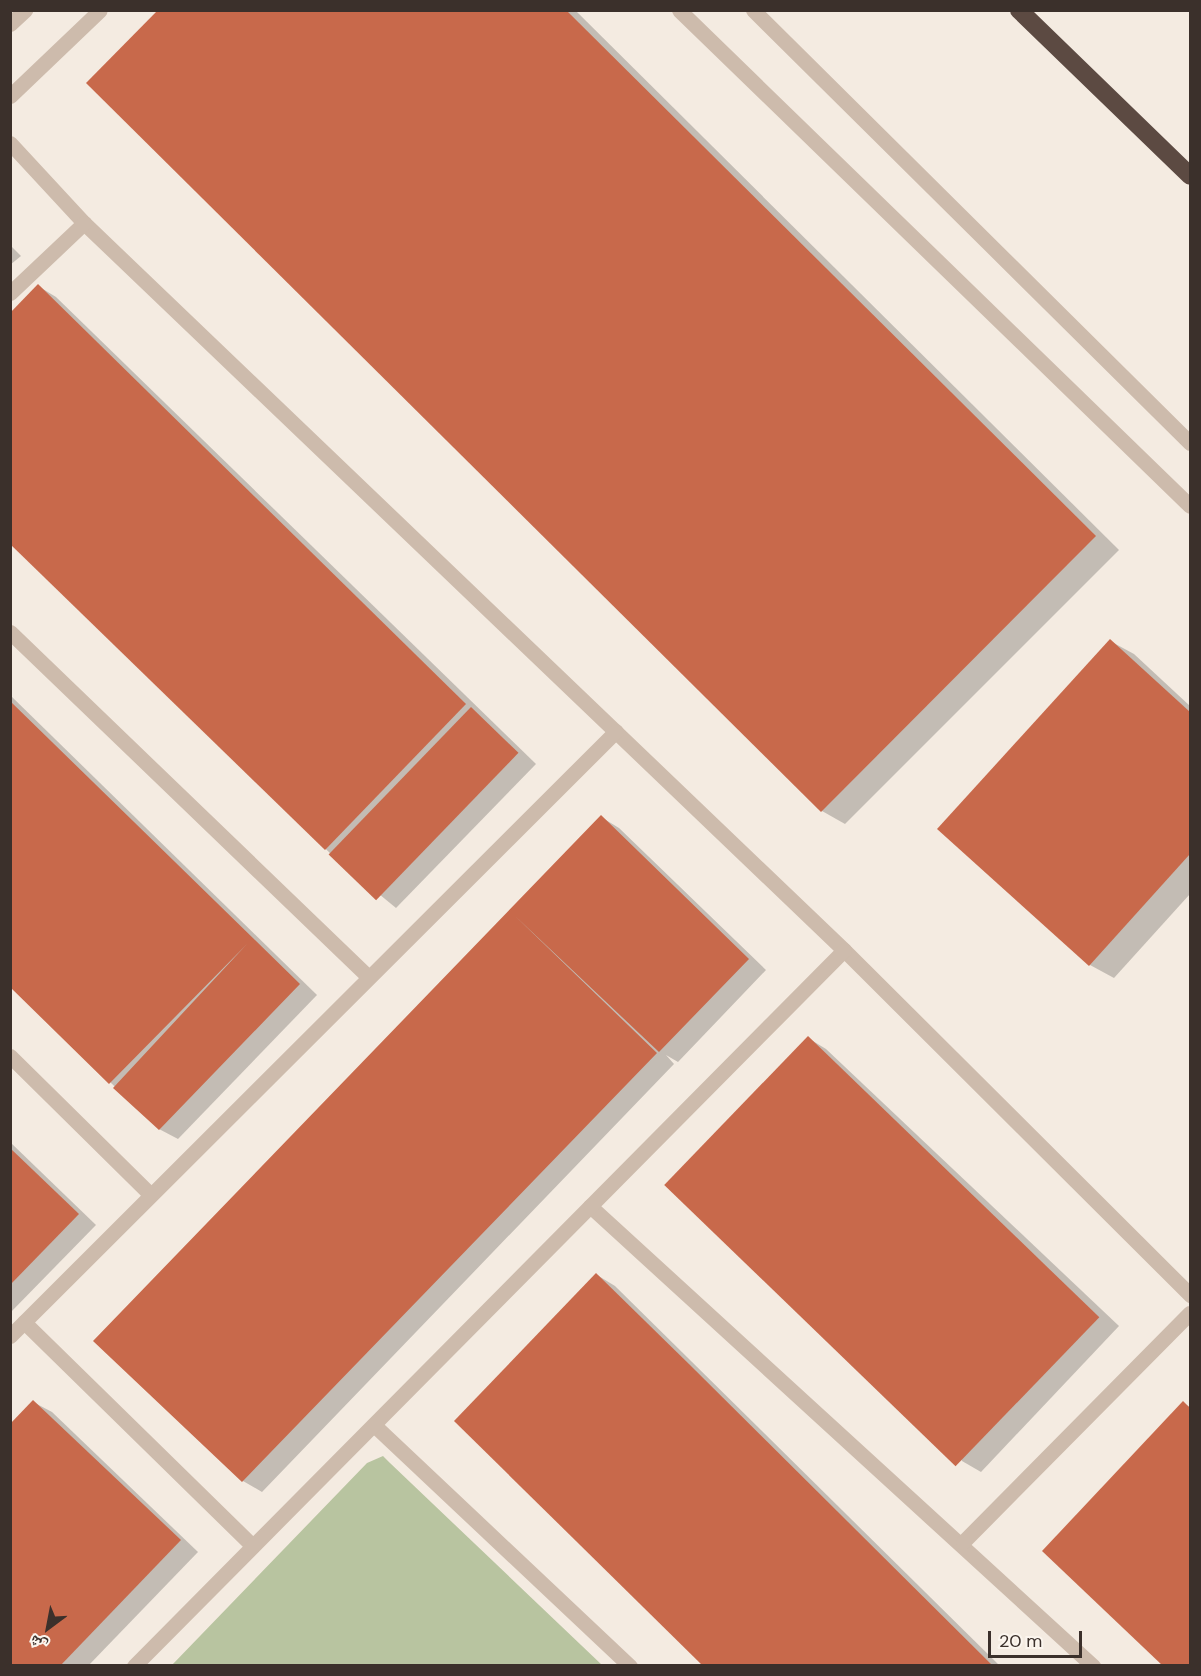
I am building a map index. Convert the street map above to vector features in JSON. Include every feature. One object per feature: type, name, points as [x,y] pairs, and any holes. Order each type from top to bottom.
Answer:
[{"type":"highway","points":[[1019,10],[1191,176]]},
{"type":"highway","points":[[1171,158],[1191,182]]},
{"type":"street","points":[[10,24],[25,10]]},
{"type":"street","points":[[10,96],[100,10]]},
{"type":"street","points":[[679,10],[1191,506]]},
{"type":"street","points":[[753,10],[1191,443]]},
{"type":"street","points":[[10,142],[84,224],[844,950],[1191,1296]]},
{"type":"street","points":[[10,293],[84,224]]},
{"type":"street","points":[[10,632],[368,977]]},
{"type":"street","points":[[10,1336],[616,731]]},
{"type":"street","points":[[134,1665],[844,950]]},
{"type":"street","points":[[10,1056],[150,1194]]},
{"type":"street","points":[[590,1206],[963,1542],[1093,1665]]},
{"type":"street","points":[[963,1542],[1191,1313]]},
{"type":"street","points":[[24,1322],[253,1546]]},
{"type":"street","points":[[374,1425],[630,1665]]},
{"type":"green space","points":[[383,1456],[602,1665],[172,1665],[367,1463]]},
{"type":"building","points":[[158,10],[566,10],[1096,536],[821,812],[86,83]]},
{"type":"building","points":[[38,284],[466,704],[325,850],[10,544],[10,313]]},
{"type":"building","points":[[1110,639],[1190,712],[1190,854],[1089,966],[937,829]]},
{"type":"building","points":[[10,701],[300,984],[159,1130],[113,1088],[247,944],[109,1084],[10,987]]},
{"type":"building","points":[[471,707],[518,753],[376,900],[329,854]]},
{"type":"building","points":[[601,815],[749,959],[659,1052],[513,914],[657,1053],[242,1482],[93,1341]]},
{"type":"building","points":[[808,1036],[1099,1317],[956,1466],[664,1185]]},
{"type":"building","points":[[10,1148],[79,1214],[10,1285]]},
{"type":"building","points":[[596,1273],[993,1666],[703,1666],[454,1421]]},
{"type":"building","points":[[33,1400],[181,1540],[60,1666],[10,1666],[10,1424]]},
{"type":"building","points":[[1183,1401],[1190,1408],[1190,1666],[1163,1666],[1042,1551]]}]
